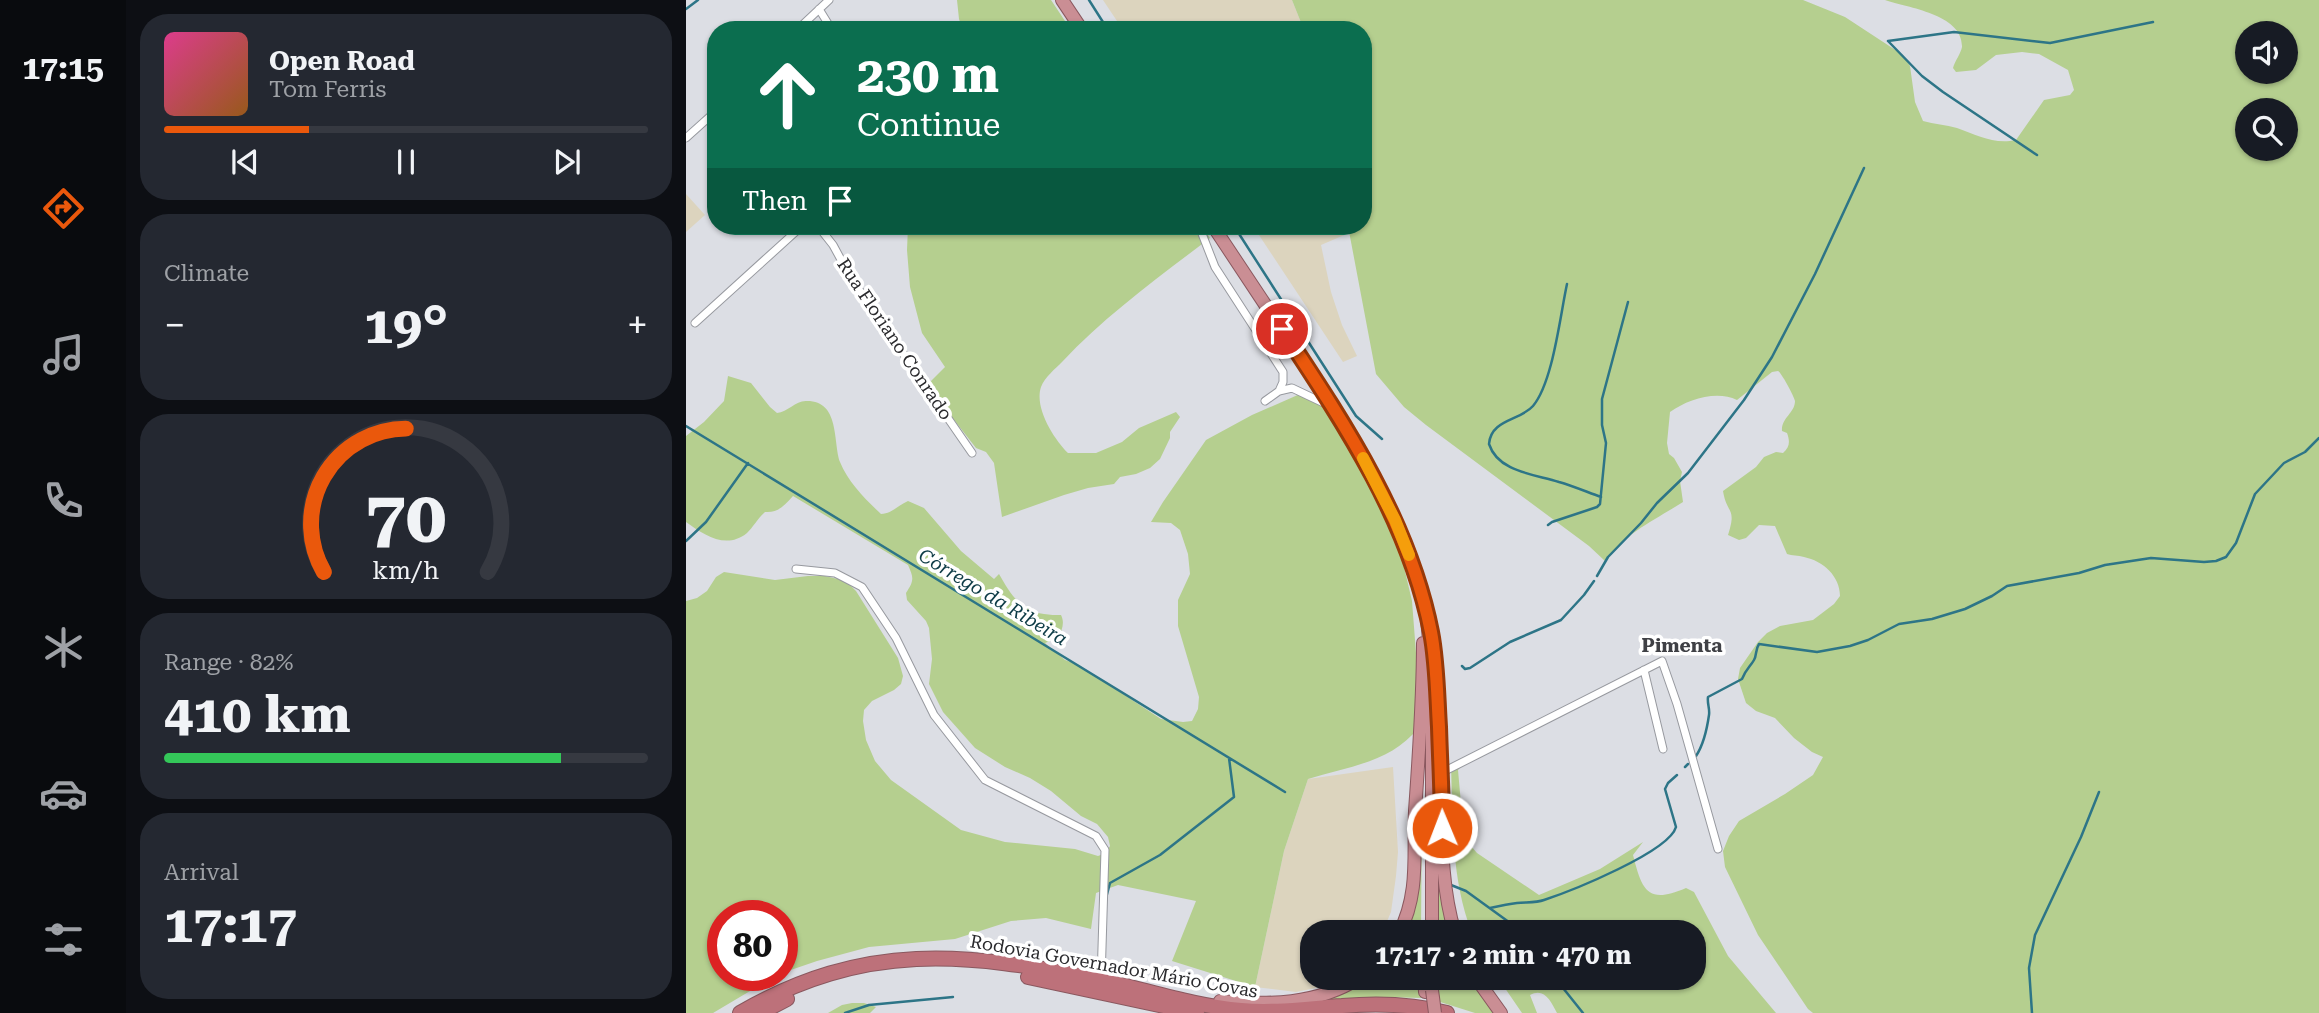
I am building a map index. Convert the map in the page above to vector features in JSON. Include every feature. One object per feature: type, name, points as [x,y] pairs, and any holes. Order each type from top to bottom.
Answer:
[{"type":"highway","points":[[1062,0],[1076,21]]},
{"type":"highway","points":[[1219,235],[1334,408],[1386,502],[1413,567],[1424,601],[1435,662],[1443,868],[1452,920]]},
{"type":"highway","points":[[1413,567],[1423,635],[1425,684],[1424,920]]},
{"type":"highway","points":[[1424,601],[1432,672],[1432,920]]},
{"type":"highway","points":[[1404,920],[1415,883],[1423,635]]},
{"type":"highway","name":"Rodovia Governador Mário Covas","points":[[740,1013],[764,999],[820,976],[862,965],[915,957],[972,958],[1101,980],[1223,1008],[1253,1011],[1380,1004],[1411,1006],[1447,1013]]},
{"type":"highway","name":"Rodovia Governador Mário Covas","points":[[760,1013],[799,994],[843,978],[888,968],[933,965],[989,969],[1197,1013]]},
{"type":"highway","points":[[1138,989],[1218,1001],[1273,1003],[1320,996],[1336,990]]},
{"type":"highway","points":[[1427,1013],[1428,990]]},
{"type":"highway","points":[[1429,990],[1435,1013]]},
{"type":"highway","points":[[1485,990],[1501,1013]]},
{"type":"street","points":[[806,21],[829,0]]},
{"type":"street","points":[[819,9],[826,21]]},
{"type":"street","points":[[686,138],[707,119]]},
{"type":"street","points":[[695,323],[792,235]]},
{"type":"street","name":"Rua Floriano Conrado","points":[[825,235],[851,278],[972,453]]},
{"type":"street","points":[[1203,235],[1215,267],[1283,372],[1279,391]]},
{"type":"street","points":[[1265,401],[1279,391],[1292,388],[1334,408]]},
{"type":"street","points":[[796,569],[835,573],[862,587],[897,638],[934,715],[985,780],[1096,836],[1105,850],[1101,980]]},
{"type":"street","points":[[1441,773],[1662,661],[1677,704],[1718,849]]},
{"type":"street","points":[[1644,670],[1662,750]]},
{"type":"shaded area","points":[[1103,0],[1292,0],[1300,21],[1117,21]]},
{"type":"shaded area","points":[[686,194],[705,215],[686,232]]},
{"type":"shaded area","points":[[1259,235],[1344,235],[1321,245],[1331,292],[1342,325],[1357,356],[1343,362]]},
{"type":"shaded area","points":[[1393,767],[1398,852],[1391,912],[1388,920],[1300,920],[1300,990],[1306,990],[1296,992],[1255,987],[1284,851],[1308,779]]},
{"type":"green space","points":[[957,0],[1051,0],[1065,21],[960,21]]},
{"type":"green space","points":[[1292,0],[1803,0],[1845,17],[1903,55],[1910,66],[1915,102],[1923,121],[1957,128],[1993,140],[2008,141],[2016,140],[2044,100],[2070,95],[2074,90],[2068,70],[2039,54],[2022,52],[1996,55],[1976,70],[1956,72],[1953,68],[1962,47],[1960,36],[1954,27],[1932,14],[1885,0],[2319,0],[2319,1013],[1813,1013],[1758,935],[1725,867],[1723,851],[1739,821],[1813,775],[1823,757],[1794,738],[1775,718],[1756,711],[1746,703],[1738,679],[1740,668],[1767,633],[1780,626],[1813,620],[1840,596],[1834,576],[1824,566],[1802,556],[1787,554],[1775,526],[1759,525],[1746,538],[1739,540],[1728,535],[1731,515],[1723,491],[1756,467],[1764,457],[1776,452],[1783,453],[1789,444],[1787,433],[1782,431],[1782,426],[1795,401],[1782,375],[1778,371],[1772,372],[1737,400],[1721,396],[1703,397],[1670,412],[1667,443],[1669,454],[1682,472],[1680,481],[1683,502],[1631,535],[1605,561],[1589,546],[1404,407],[1376,374],[1350,235],[1372,235],[1372,21],[1300,21]]},
{"type":"green space","points":[[908,235],[1208,235],[1210,238],[1097,328],[1050,373],[1041,387],[1040,404],[1043,413],[1051,432],[1068,453],[1096,453],[1122,442],[1139,428],[1176,412],[1180,417],[1170,432],[1160,459],[1150,468],[1120,477],[1114,484],[1064,495],[1002,517],[994,463],[986,452],[976,448],[944,407],[923,389],[945,367],[922,333],[910,287]]},
{"type":"green space","points":[[728,376],[751,383],[777,413],[803,401],[818,403],[830,415],[843,469],[881,514],[908,501],[924,508],[961,551],[994,579],[999,574],[1022,605],[1036,612],[1061,615],[1063,621],[1058,638],[1045,643],[1065,660],[1079,665],[1161,719],[1183,722],[1192,721],[1198,709],[1199,697],[1178,626],[1178,600],[1190,574],[1188,554],[1180,530],[1171,523],[1151,522],[1206,440],[1252,415],[1300,394],[1322,406],[1364,472],[1400,550],[1412,601],[1418,728],[1395,749],[1382,756],[1308,779],[1284,851],[1255,987],[1172,961],[1196,901],[1118,885],[1096,893],[1091,929],[1046,918],[1011,921],[955,939],[869,947],[798,968],[798,900],[707,900],[707,991],[750,991],[713,1013],[686,1013],[686,601],[707,591],[716,577],[724,572],[775,580],[825,576],[846,581],[856,591],[898,658],[903,676],[901,684],[872,701],[864,710],[866,740],[875,761],[891,780],[961,830],[1005,842],[1075,849],[1098,856],[1106,853],[1110,846],[1108,837],[1097,824],[1081,816],[1051,791],[975,748],[943,712],[929,684],[932,659],[929,628],[907,600],[906,593],[912,579],[908,565],[793,496],[777,510],[765,512],[747,533],[731,540],[715,539],[686,522],[686,436],[724,401]]},
{"type":"green space","points":[[1465,762],[1458,770],[1464,838],[1477,853],[1539,895],[1600,869],[1643,842],[1633,855],[1643,885],[1654,894],[1663,895],[1686,888],[1694,892],[1728,956],[1776,1013],[1557,1013],[1550,1000],[1543,994],[1535,993],[1530,995],[1537,1013],[1522,1013],[1506,990],[1706,990],[1706,920],[1467,920],[1457,871],[1451,765]]},
{"type":"green space","points":[[1438,794],[1451,920],[1435,920]]},
{"type":"green space","points":[[1422,796],[1421,920],[1405,920]]},
{"type":"green space","points":[[1342,990],[1422,990],[1422,998],[1331,1000],[1331,996]]},
{"type":"green space","points":[[1437,990],[1482,990],[1498,1013],[1475,1013],[1437,1001]]},
{"type":"green space","points":[[852,1003],[876,1007],[870,1013],[828,1013],[842,1005]]},
{"type":"waterway","points":[[686,9],[698,0]]},
{"type":"waterway","points":[[1089,0],[1102,21]]},
{"type":"waterway","points":[[1888,41],[1954,32],[2050,43],[2153,22]]},
{"type":"waterway","points":[[1888,41],[1922,76],[2037,155]]},
{"type":"waterway","points":[[1597,576],[1608,557],[1688,473],[1744,400],[1772,357],[1815,274],[1864,168]]},
{"type":"waterway","points":[[1240,235],[1356,416],[1382,439]]},
{"type":"waterway","points":[[1567,284],[1551,365],[1540,395],[1527,411],[1500,425],[1491,436],[1489,444],[1500,461],[1509,466],[1601,497]]},
{"type":"waterway","points":[[1548,525],[1600,504],[1606,443],[1602,425],[1602,399],[1628,302]]},
{"type":"waterway","name":"Córrego da Ribeira","points":[[686,426],[1285,792]]},
{"type":"waterway","points":[[1696,756],[1707,726],[1708,697],[1742,679],[1755,658],[1759,644],[1817,652],[1868,640],[1899,624],[1932,619],[1965,609],[2007,586],[2151,558],[2216,561],[2226,557],[2236,543],[2255,494],[2284,463],[2305,452],[2319,438]]},
{"type":"waterway","points":[[686,541],[706,522],[748,463]]},
{"type":"waterway","points":[[1462,666],[1465,669],[1470,668],[1510,642],[1561,620],[1594,581]]},
{"type":"waterway","points":[[1106,898],[1110,883],[1160,855],[1234,797],[1229,758]]},
{"type":"waterway","points":[[1685,767],[1688,764]]},
{"type":"waterway","points":[[1490,908],[1538,902],[1596,880],[1656,848],[1676,827],[1665,789],[1677,775]]},
{"type":"waterway","points":[[2032,1013],[2029,968],[2035,935],[2099,792]]},
{"type":"waterway","name":"Córrego da Ribeira","points":[[1451,885],[1466,891],[1506,920]]},
{"type":"waterway","name":"Córrego da Ribeira","points":[[1565,990],[1583,1013]]},
{"type":"waterway","points":[[845,1013],[869,1005],[953,997]]},
{"type":"slow traffic","points":[[1363,458],[1395,520],[1409,555]]},
{"type":"district","name":"Pimenta","points":[[1682,645]]},
{"type":"route","points":[[1282,329],[1339,416],[1381,492],[1401,534],[1418,580],[1431,632],[1435,662],[1442,828]]}]
